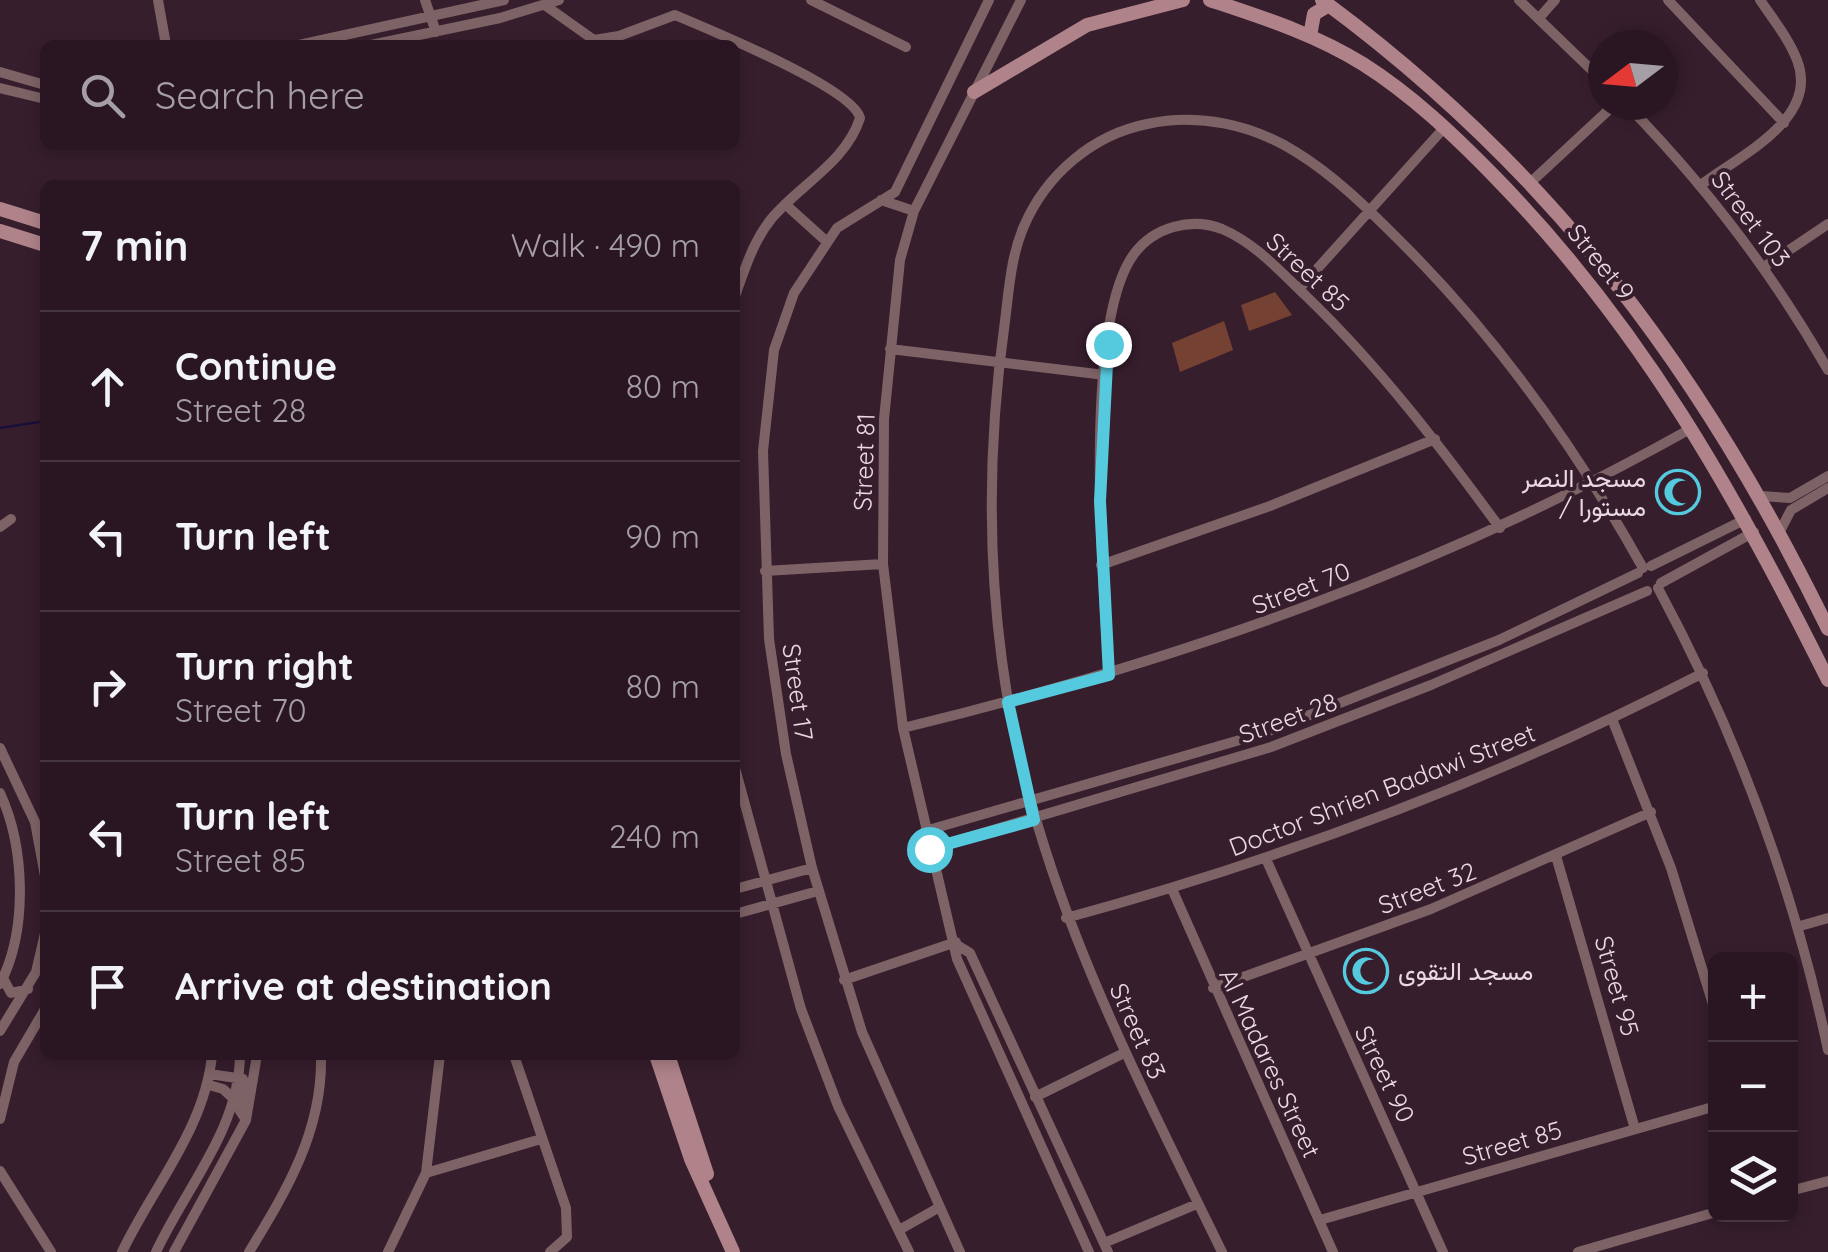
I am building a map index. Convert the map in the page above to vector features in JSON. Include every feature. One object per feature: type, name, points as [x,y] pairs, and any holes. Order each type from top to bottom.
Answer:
[{"type":"main road","points":[[974,92],[1086,25],[1182,0]]},
{"type":"main road","name":"Street 9","points":[[1210,0],[1310,36],[1386,80],[1444,128],[1561,248],[1630,335],[1692,428],[1751,525],[1828,680]]},
{"type":"main road","points":[[1310,36],[1311,18],[1326,3]]},
{"type":"main road","name":"Street 9","points":[[1326,3],[1423,78],[1530,183],[1664,343],[1761,496],[1828,629]]},
{"type":"main road","points":[[0,209],[40,221]]},
{"type":"main road","points":[[0,232],[40,244]]},
{"type":"main road","points":[[658,1060],[691,1159],[733,1252]]},
{"type":"main road","points":[[670,1060],[703,1164],[744,1252]]},
{"type":"street","points":[[158,0],[165,40]]},
{"type":"street","points":[[425,0],[436,32]]},
{"type":"street","points":[[322,40],[504,0]]},
{"type":"street","points":[[396,40],[559,0]]},
{"type":"street","points":[[810,0],[906,46]]},
{"type":"street","name":"Street 17","points":[[960,1252],[882,1080],[844,980],[812,868],[776,693],[765,571],[763,451],[768,380],[788,307],[826,241],[850,216],[896,192],[989,0]]},
{"type":"street","name":"Street 81","points":[[1021,0],[914,212],[900,260],[881,492],[883,564],[903,728],[957,960],[1089,1252]]},
{"type":"street","points":[[1519,0],[1588,66]]},
{"type":"street","points":[[1539,18],[1556,0]]},
{"type":"street","points":[[1668,0],[1784,122]]},
{"type":"street","points":[[1701,184],[1784,122],[1798,103],[1802,81],[1796,58],[1760,0]]},
{"type":"street","points":[[546,6],[594,40],[620,36],[675,15],[727,40]]},
{"type":"street","points":[[973,36],[997,48]]},
{"type":"street","points":[[740,46],[846,97],[859,112],[856,132],[846,147],[785,204],[755,243],[740,283]]},
{"type":"street","points":[[0,72],[40,84]]},
{"type":"street","points":[[0,88],[40,99]]},
{"type":"street","name":"Street 83","points":[[1222,1252],[1124,1052],[1066,918],[1034,820],[1008,702],[992,533],[999,362],[1012,272],[1023,228],[1061,172],[1106,138],[1169,119],[1234,125],[1295,151],[1368,209],[1479,326],[1595,483],[1644,569]]},
{"type":"street","points":[[1530,183],[1598,120]]},
{"type":"street","name":"Street 103","points":[[1641,120],[1701,184],[1764,266],[1828,370]]},
{"type":"street","points":[[1299,290],[1444,128]]},
{"type":"street","points":[[880,200],[914,212]]},
{"type":"street","points":[[785,204],[826,241]]},
{"type":"street","name":"Street 85","points":[[1109,675],[1101,566],[1104,375],[1114,311],[1126,268],[1144,242],[1158,233],[1188,224],[1220,228],[1248,244],[1370,362],[1435,439],[1500,528]]},
{"type":"street","points":[[1764,266],[1828,224]]},
{"type":"street","points":[[890,349],[1104,375]]},
{"type":"street","name":"Street 70","points":[[903,728],[1109,675],[1268,623],[1500,528],[1595,483],[1692,428]]},
{"type":"street","points":[[1101,566],[1270,506],[1435,439]]},
{"type":"street","points":[[1761,496],[1790,498],[1828,476]]},
{"type":"street","points":[[1780,531],[1792,510],[1828,488]]},
{"type":"street","points":[[0,528],[12,519]]},
{"type":"street","name":"Street 28","points":[[925,831],[1208,753],[1424,672],[1644,569],[1751,525]]},
{"type":"street","name":"Street 28","points":[[929,849],[1213,767],[1431,685],[1655,587],[1751,525]]},
{"type":"street","points":[[765,571],[883,564]]},
{"type":"street","points":[[1655,587],[1660,572],[1644,569],[1638,582],[1655,587],[1703,672],[1800,926],[1828,1050]]},
{"type":"street","name":"Doctor Shrien Badawi Street","points":[[1066,918],[1266,859],[1430,798],[1612,720],[1703,672]]},
{"type":"street","points":[[1612,720],[1650,812],[1708,990]]},
{"type":"street","points":[[0,748],[35,822],[40,849]]},
{"type":"street","points":[[1208,753],[1213,767]]},
{"type":"street","points":[[0,778],[12,774]]},
{"type":"street","points":[[740,788],[770,905],[819,1058],[909,1252]]},
{"type":"street","points":[[0,792],[18,870],[20,911],[2,981],[12,992],[28,990]]},
{"type":"street","name":"Street 32","points":[[1213,988],[1431,909],[1650,812]]},
{"type":"street","name":"Street 95","points":[[1556,856],[1635,1129]]},
{"type":"street","name":"Street 90","points":[[1266,859],[1306,954],[1419,1190],[1443,1252]]},
{"type":"street","points":[[740,888],[812,868]]},
{"type":"street","name":"Al Madares Street","points":[[1172,889],[1334,1252]]},
{"type":"street","points":[[740,913],[818,891]]},
{"type":"street","points":[[1800,926],[1828,918]]},
{"type":"street","points":[[844,980],[956,944]]},
{"type":"street","name":"Street 81","points":[[956,944],[970,953],[1106,1247]]},
{"type":"street","points":[[0,1031],[28,990],[40,950]]},
{"type":"street","points":[[0,1119],[14,1062],[40,1018]]},
{"type":"street","points":[[1035,1097],[1124,1052]]},
{"type":"street","points":[[122,1252],[194,1121],[210,1080],[212,1060]]},
{"type":"street","points":[[156,1252],[222,1133],[234,1099],[240,1060]]},
{"type":"street","points":[[174,1252],[246,1120],[256,1060]]},
{"type":"street","points":[[249,1252],[306,1148],[318,1106],[320,1060]]},
{"type":"street","points":[[388,1252],[426,1174],[439,1060]]},
{"type":"street","points":[[516,1060],[569,1224],[567,1237],[550,1252]]},
{"type":"street","points":[[210,1080],[238,1080],[246,1084],[240,1111],[246,1120]]},
{"type":"street","points":[[210,1080],[234,1099]]},
{"type":"street","name":"Street 85","points":[[1320,1220],[1708,1108]]},
{"type":"street","points":[[426,1174],[542,1138]]},
{"type":"street","points":[[1051,1168],[1065,1161]]},
{"type":"street","points":[[0,1172],[51,1252]]},
{"type":"street","points":[[1798,1189],[1828,1180]]},
{"type":"street","points":[[1106,1247],[1197,1204]]},
{"type":"street","points":[[899,1230],[938,1208]]},
{"type":"street","points":[[1578,1252],[1708,1214]]},
{"type":"shaded area","points":[[1275,292],[1292,315],[1249,331],[1241,305]]},
{"type":"shaded area","points":[[1224,321],[1233,350],[1180,372],[1172,343]]},
{"type":"waterway","points":[[0,428],[40,422]]},
{"type":"place","name":"مسجد النصر / مستورا","points":[[1678,492]]},
{"type":"place","name":"مسجد التقوى","points":[[1366,971]]},
{"type":"route","points":[[929,849],[1034,820],[1008,702],[1109,675],[1100,501],[1108,344]]}]
